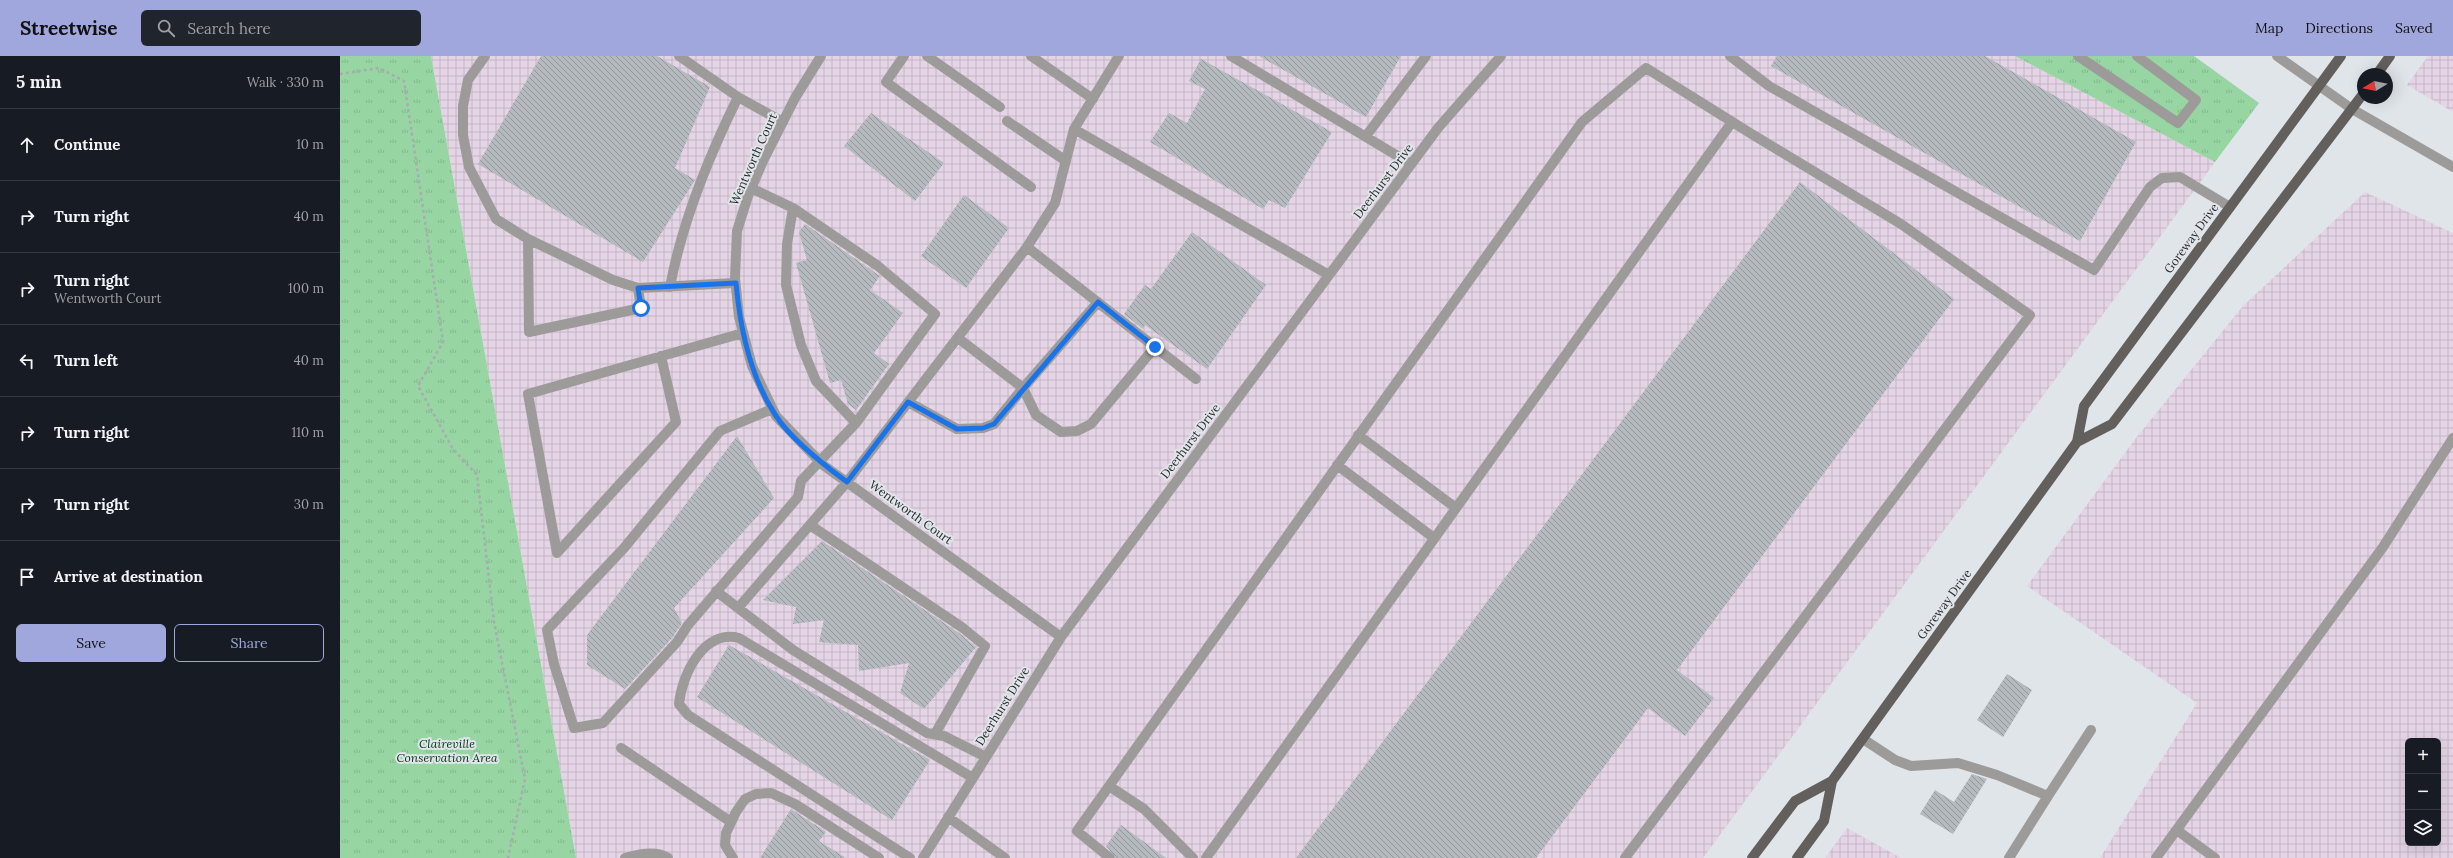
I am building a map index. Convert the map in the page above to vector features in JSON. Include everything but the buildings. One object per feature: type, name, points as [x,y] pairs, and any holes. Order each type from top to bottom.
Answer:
[{"type":"main road","name":"Goreway Drive","points":[[1797,858],[1824,821],[1832,781],[2077,442],[2084,406],[2340,56]]},
{"type":"main road","points":[[2381,68],[2390,56]]},
{"type":"main road","name":"Goreway Drive","points":[[2077,442],[2112,424],[2357,102]]},
{"type":"main road","name":"Goreway Drive","points":[[1752,858],[1795,801],[1832,781]]},
{"type":"street","points":[[485,56],[468,80],[463,106],[463,135],[469,167],[496,219],[528,239],[613,280],[638,288],[736,283]]},
{"type":"street","points":[[679,56],[738,96],[783,122]]},
{"type":"street","name":"Wentworth Court","points":[[821,56],[783,122],[751,188],[737,231],[736,283],[739,317],[752,366],[776,416],[820,461],[1061,637]]},
{"type":"street","points":[[904,56],[886,82],[1030,187]]},
{"type":"street","points":[[927,56],[1000,107]]},
{"type":"street","points":[[1031,56],[1093,99]]},
{"type":"street","points":[[738,608],[847,482],[1027,247],[1055,202],[1074,129],[1119,56]]},
{"type":"street","points":[[1231,56],[1411,164]]},
{"type":"street","points":[[1366,136],[1426,56]]},
{"type":"street","name":"Deerhurst Drive","points":[[923,858],[1061,637],[1438,128],[1501,56]]},
{"type":"street","points":[[1730,56],[1769,86],[2094,270],[2150,187],[2162,178],[2180,177],[2230,207]]},
{"type":"street","points":[[2078,56],[2178,123],[2196,100],[2137,56]]},
{"type":"street","points":[[2277,56],[2352,109],[2453,167]]},
{"type":"street","points":[[1110,858],[1077,831],[1582,122],[1646,68],[1901,224],[2030,315],[1625,858]]},
{"type":"street","points":[[670,287],[676,255],[715,144],[738,96]]},
{"type":"street","points":[[1007,121],[1066,161]]},
{"type":"street","points":[[1206,858],[1732,122]]},
{"type":"street","points":[[1074,129],[1329,275]]},
{"type":"street","points":[[751,188],[793,208],[878,266],[935,314],[856,423],[801,481],[798,497],[716,591],[688,625],[677,642],[603,723],[574,728],[554,664],[547,630],[624,548],[720,431],[772,409]]},
{"type":"street","points":[[793,208],[787,244],[786,285],[801,345],[816,381],[856,423]]},
{"type":"street","points":[[528,239],[529,332],[641,308],[638,288]]},
{"type":"street","points":[[1027,247],[1196,379]]},
{"type":"street","points":[[908,402],[957,429],[983,428],[994,424],[1023,388],[1098,302]]},
{"type":"street","points":[[661,356],[676,422],[557,553],[528,394],[661,356],[743,333]]},
{"type":"street","points":[[958,338],[1023,388],[1036,415],[1061,432],[1077,431],[1092,424],[1155,347]]},
{"type":"street","points":[[1358,435],[1456,508]]},
{"type":"street","points":[[2156,858],[2178,831],[2383,547],[2453,438]]},
{"type":"street","points":[[1337,465],[1434,538]]},
{"type":"street","points":[[810,525],[963,628],[985,646],[935,734]]},
{"type":"street","points":[[716,591],[793,650],[926,733],[944,736],[986,757]]},
{"type":"street","points":[[910,858],[688,715],[679,704],[683,680],[704,648],[718,638],[728,635],[739,638],[972,778]]},
{"type":"street","points":[[2009,858],[2091,730]]},
{"type":"street","points":[[1863,739],[1895,760],[1911,766],[1958,763],[1997,775],[2048,796]]},
{"type":"street","points":[[621,748],[731,822]]},
{"type":"street","points":[[1109,786],[1144,809],[1192,858]]},
{"type":"street","points":[[733,858],[725,845],[726,833],[731,822],[745,799],[756,794],[771,793],[795,804],[879,858]]},
{"type":"street","points":[[948,818],[1002,857]]},
{"type":"street","points":[[2178,831],[2215,858]]},
{"type":"street","points":[[625,858],[645,854],[662,854],[668,858]]},
{"type":"path","points":[[340,74],[379,68],[404,80],[443,342],[418,386],[453,449],[477,475],[494,622],[525,779],[508,858]]},
{"type":"shaded area","points":[[431,56],[2015,56],[2215,162],[1703,858],[576,858]]},
{"type":"shaded area","points":[[2428,56],[2453,56],[2453,112],[2407,85]]},
{"type":"shaded area","points":[[2365,192],[2453,233],[2453,858],[2100,858],[2197,703],[2027,586],[2136,438],[2243,306]]},
{"type":"shaded area","points":[[1847,828],[1901,858],[1825,858]]},
{"type":"green space","name":"Claireville Conservation Area","points":[[340,56],[431,56],[576,858],[340,858]]},
{"type":"green space","points":[[2015,56],[2194,56],[2259,103],[2215,162]]},
{"type":"route","points":[[641,308],[638,288],[736,283],[739,317],[752,366],[776,416],[823,465],[847,482],[908,402],[957,429],[983,428],[994,424],[1023,388],[1098,302],[1155,347]]}]
